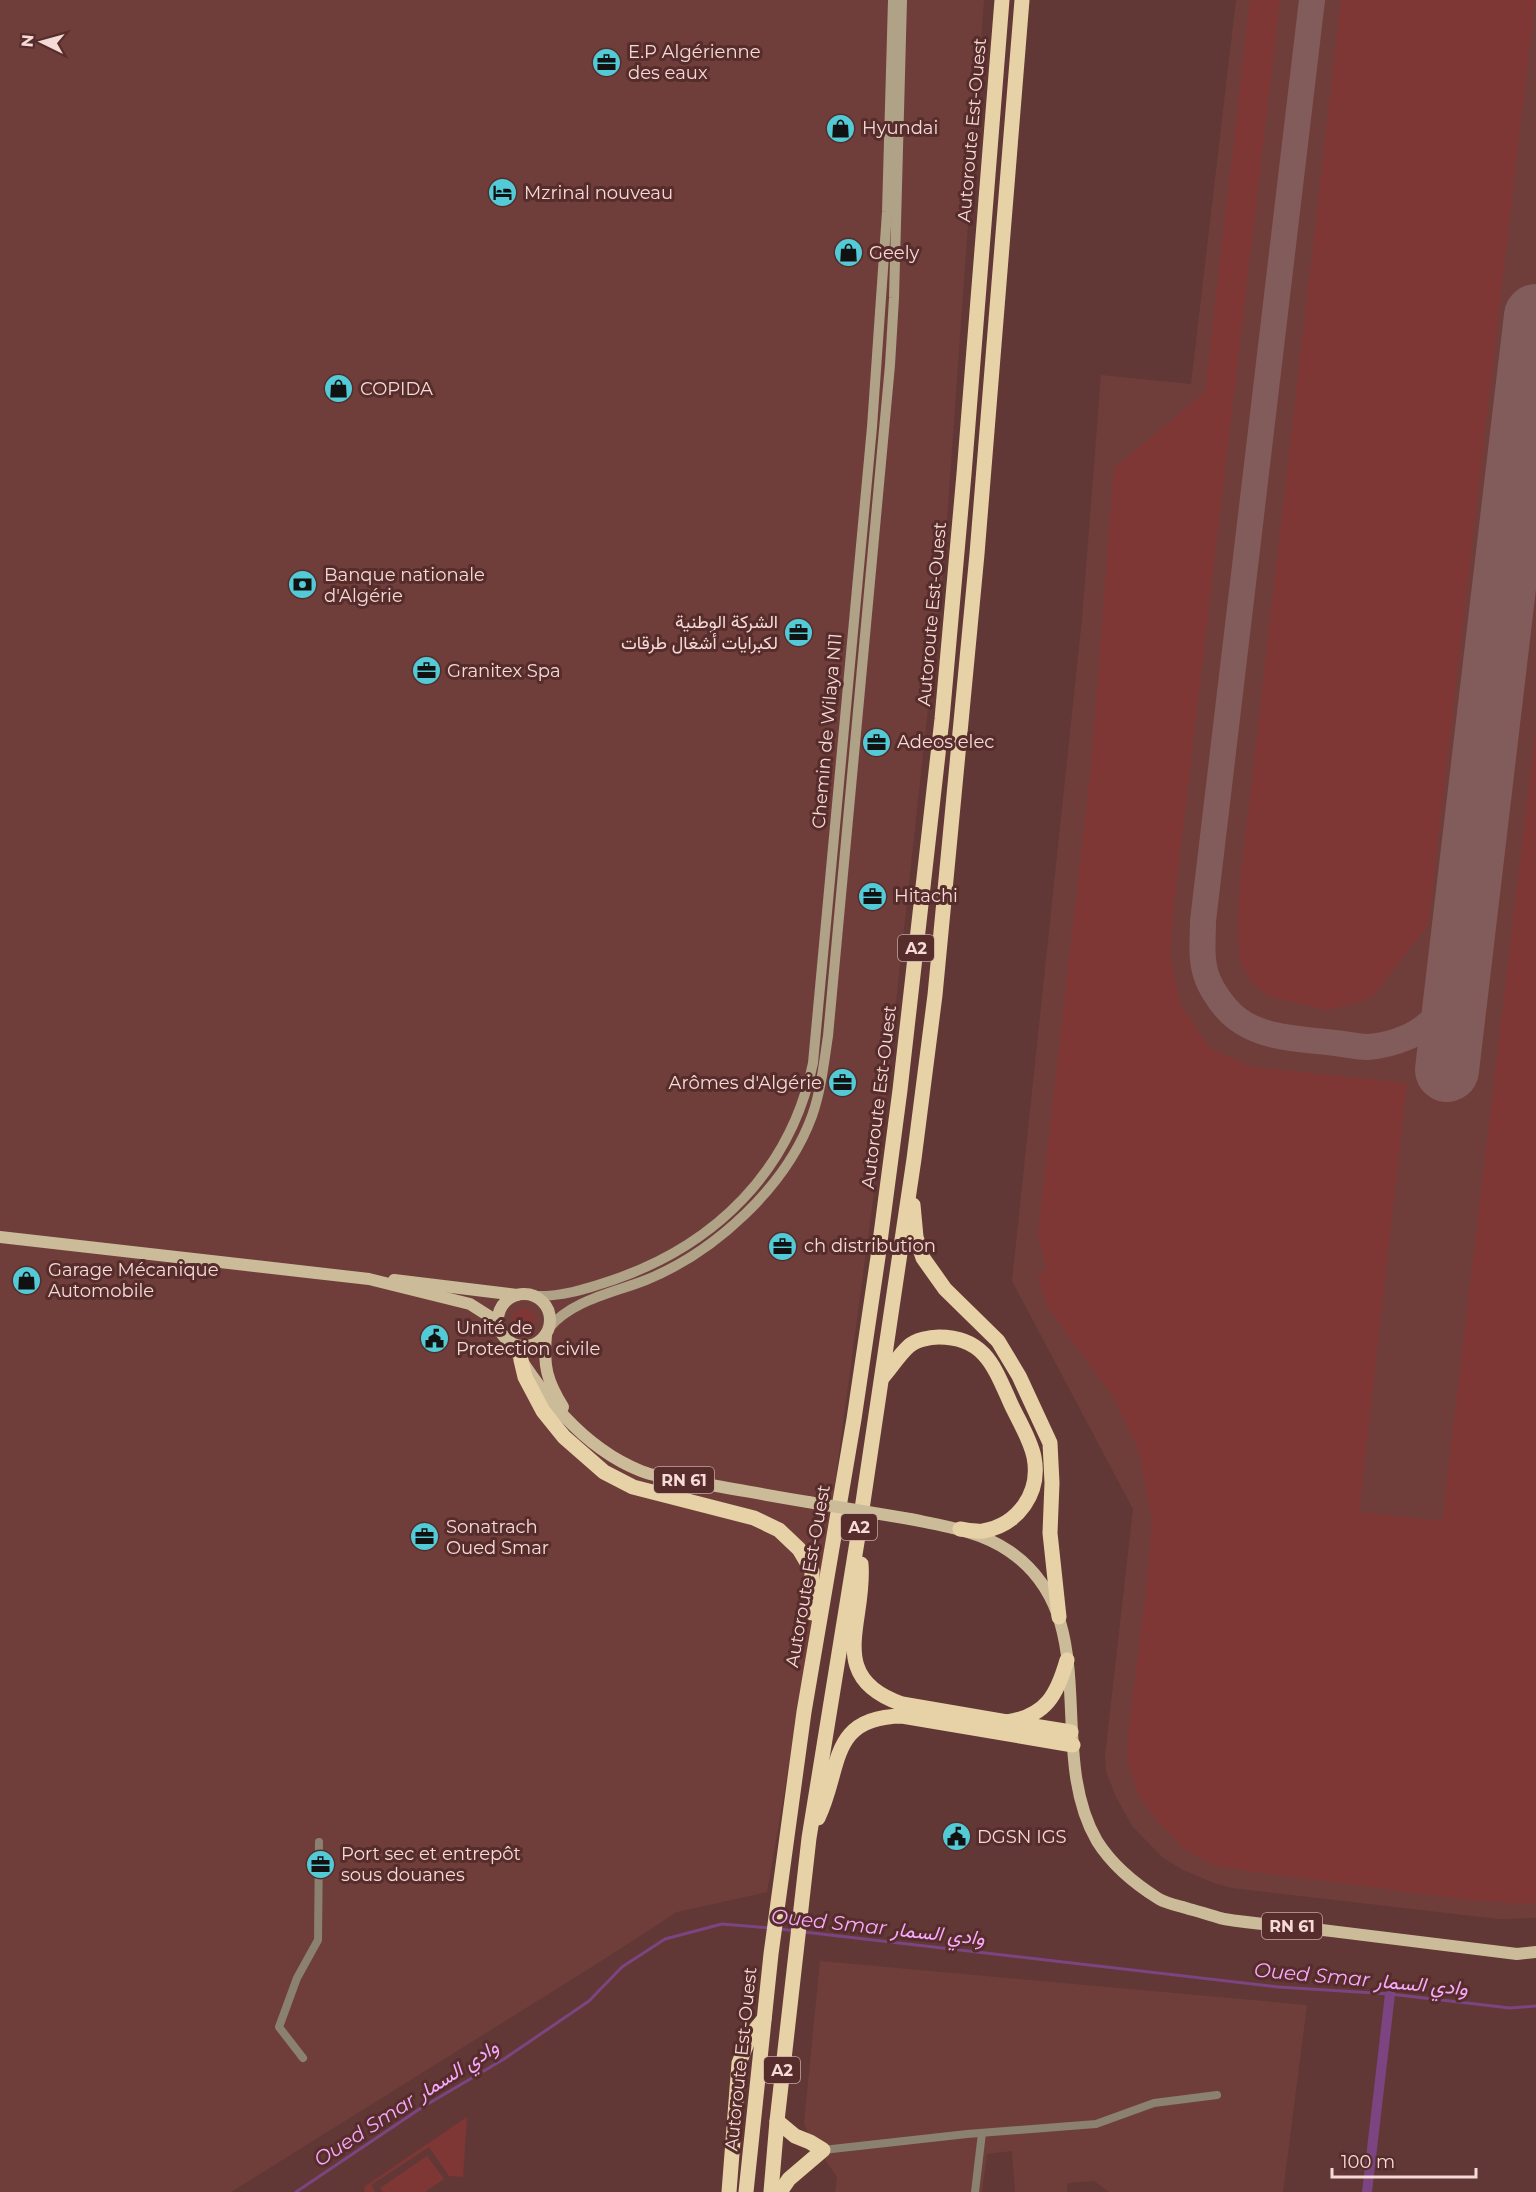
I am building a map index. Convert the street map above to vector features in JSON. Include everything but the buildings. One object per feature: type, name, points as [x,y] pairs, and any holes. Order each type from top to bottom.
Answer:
[{"type":"highway","name":"Autoroute Est-Ouest","points":[[746,2192],[771,1954],[804,1712],[854,1419],[900,1090],[942,719],[1002,0]]},
{"type":"highway","name":"A2","points":[[771,2192],[809,1838],[858,1536],[914,1159],[935,995],[962,719],[1022,0]]},
{"type":"highway","points":[[914,1159],[912,1200],[916,1237],[923,1258],[945,1289],[998,1341],[1019,1376],[1050,1443],[1052,1483],[1050,1533],[1059,1617]]},
{"type":"highway","points":[[880,1381],[910,1345],[929,1337],[952,1337],[980,1349],[994,1368],[1034,1457],[1033,1490],[1021,1512],[1003,1525],[981,1532],[960,1529]]},
{"type":"highway","points":[[521,1360],[525,1377],[543,1411],[564,1437],[604,1472],[633,1486],[754,1518],[779,1530],[799,1549],[812,1571],[814,1598],[804,1712]]},
{"type":"highway","points":[[858,1536],[861,1585],[853,1649],[855,1666],[871,1688],[885,1698],[902,1704],[1007,1722],[1072,1738]]},
{"type":"highway","points":[[1007,1722],[1030,1716],[1049,1702],[1061,1681],[1067,1660]]},
{"type":"highway","points":[[809,1838],[826,1799],[843,1742],[858,1726],[867,1722],[879,1718],[902,1716],[1072,1738]]},
{"type":"highway","points":[[729,2192],[739,2063],[750,2036],[765,2019]]},
{"type":"highway","points":[[777,2121],[795,2136],[823,2150],[789,2179],[780,2192]]},
{"type":"main road","points":[[369,1279],[471,1304],[492,1318],[509,1341],[516,1345],[533,1345],[558,1317],[571,1308],[663,1272],[711,1244],[739,1220],[765,1192],[802,1137],[812,1116],[820,1086],[828,1036],[879,493],[894,298],[902,0]]},
{"type":"main road","name":"Chemin de Wilaya N11","points":[[533,1296],[574,1293],[641,1270],[674,1254],[703,1235],[743,1199],[770,1165],[791,1132],[810,1080],[872,427],[887,212],[893,6]]},
{"type":"main road","points":[[0,1237],[369,1279],[408,1281],[502,1295],[533,1296],[546,1305],[549,1312],[547,1332]]},
{"type":"main road","points":[[499,1328],[500,1311],[504,1304],[518,1295]]},
{"type":"main road","name":"RN 61","points":[[547,1332],[544,1356],[546,1373],[574,1426]]},
{"type":"main road","name":"RN 61","points":[[509,1341],[550,1401],[574,1426],[612,1456],[643,1471],[960,1529],[1008,1551],[1023,1563],[1044,1586],[1059,1617],[1066,1645],[1072,1738],[1081,1802],[1098,1842],[1122,1872],[1161,1900],[1223,1918],[1517,1954],[1536,1952]]},
{"type":"street","points":[[303,2058],[279,2028],[297,1978],[318,1940],[319,1842]]},
{"type":"street","points":[[823,2150],[982,2133],[1096,2124],[1154,2103],[1217,2096]]},
{"type":"street","points":[[975,2192],[982,2133]]},
{"type":"shaded area","points":[[0,0],[984,0],[944,562],[881,1140],[825,1558],[767,1892],[677,1912],[231,2192],[0,2192]]},
{"type":"shaded area","points":[[1236,0],[1536,0],[1536,1918],[1499,1919],[1232,1888],[1181,1869],[1162,1857],[1132,1826],[1115,1795],[1106,1771],[1105,1756],[1133,1509],[1012,1281],[1082,619],[1101,375],[1191,384]]},
{"type":"shaded area","points":[[1250,0],[1280,0],[1170,954],[1180,1003],[1210,1048],[1252,1067],[1407,1083],[1359,1512],[1442,1521],[1536,727],[1536,1902],[1530,1904],[1468,1900],[1218,1867],[1184,1849],[1158,1822],[1139,1796],[1128,1763],[1128,1735],[1146,1591],[1152,1521],[1139,1451],[1114,1398],[1048,1308],[1038,1277],[1046,1270],[1038,1233],[1091,767],[1114,468],[1205,392]]},
{"type":"shaded area","points":[[1341,0],[1535,0],[1428,925],[1374,995],[1361,1002],[1327,1010],[1270,997],[1252,983],[1240,962],[1238,928],[1239,892]]},
{"type":"shaded area","points":[[524,1308],[533,1311],[536,1320],[533,1329],[524,1332],[515,1329],[512,1320],[515,1311]]},
{"type":"shaded area","points":[[820,1961],[1307,2005],[1283,2192],[1109,2192],[1094,2181],[1067,2183],[1067,2192],[1015,2192],[1012,2151],[987,2154],[982,2192],[835,2192],[837,2177],[809,2136],[804,2123]]},
{"type":"shaded area","points":[[467,2117],[463,2177],[449,2176],[429,2147],[371,2185],[375,2192],[365,2192],[364,2187]]},
{"type":"shaded area","points":[[427,2156],[444,2179],[425,2192],[383,2192],[380,2188]]},
{"type":"waterway","name":"Oued Smar وادي السمار","points":[[296,2192],[421,2108],[504,2059],[589,2001],[622,1967],[665,1939],[722,1924],[771,1928]]},
{"type":"waterway","name":"Oued Smar وادي السمار","points":[[780,1929],[795,1931]]},
{"type":"waterway","name":"Oued Smar وادي السمار","points":[[804,1932],[1279,1987],[1390,1994],[1510,2008],[1536,2006]]},
{"type":"waterway","points":[[1367,2192],[1390,1994]]},
{"type":"taxiway","points":[[1312,0],[1203,921],[1204,966],[1208,980],[1219,1000],[1235,1017],[1257,1030],[1283,1037],[1367,1047],[1404,1039],[1430,1022],[1446,1003],[1459,971]]},
{"type":"runway","points":[[1447,1070],[1536,316]]},
{"type":"place","name":"E.P Algérienne des eaux","points":[[607,62]]},
{"type":"place","name":"Hyundai","points":[[841,128]]},
{"type":"place","name":"Mzrinal nouveau","points":[[503,193]]},
{"type":"place","name":"Geely","points":[[848,253]]},
{"type":"place","name":"COPIDA","points":[[339,389]]},
{"type":"place","name":"Banque nationale d'Algérie","points":[[303,585]]},
{"type":"place","name":"الشركة الوطنية لكبرايات أشغال طرقات","points":[[799,632]]},
{"type":"place","name":"Granitex Spa","points":[[426,671]]},
{"type":"place","name":"Adeos elec","points":[[876,742]]},
{"type":"place","name":"Hitachi","points":[[873,896]]},
{"type":"place","name":"Arômes d'Algérie","points":[[843,1083]]},
{"type":"place","name":"ch distribution","points":[[783,1246]]},
{"type":"place","name":"Garage Mécanique Automobile","points":[[27,1280]]},
{"type":"place","name":"Unité de Protection civile","points":[[435,1338]]},
{"type":"place","name":"Sonatrach Oued Smar","points":[[425,1537]]},
{"type":"place","name":"DGSN IGS","points":[[956,1837]]},
{"type":"place","name":"Port sec et entrepôt sous douanes","points":[[320,1864]]}]
